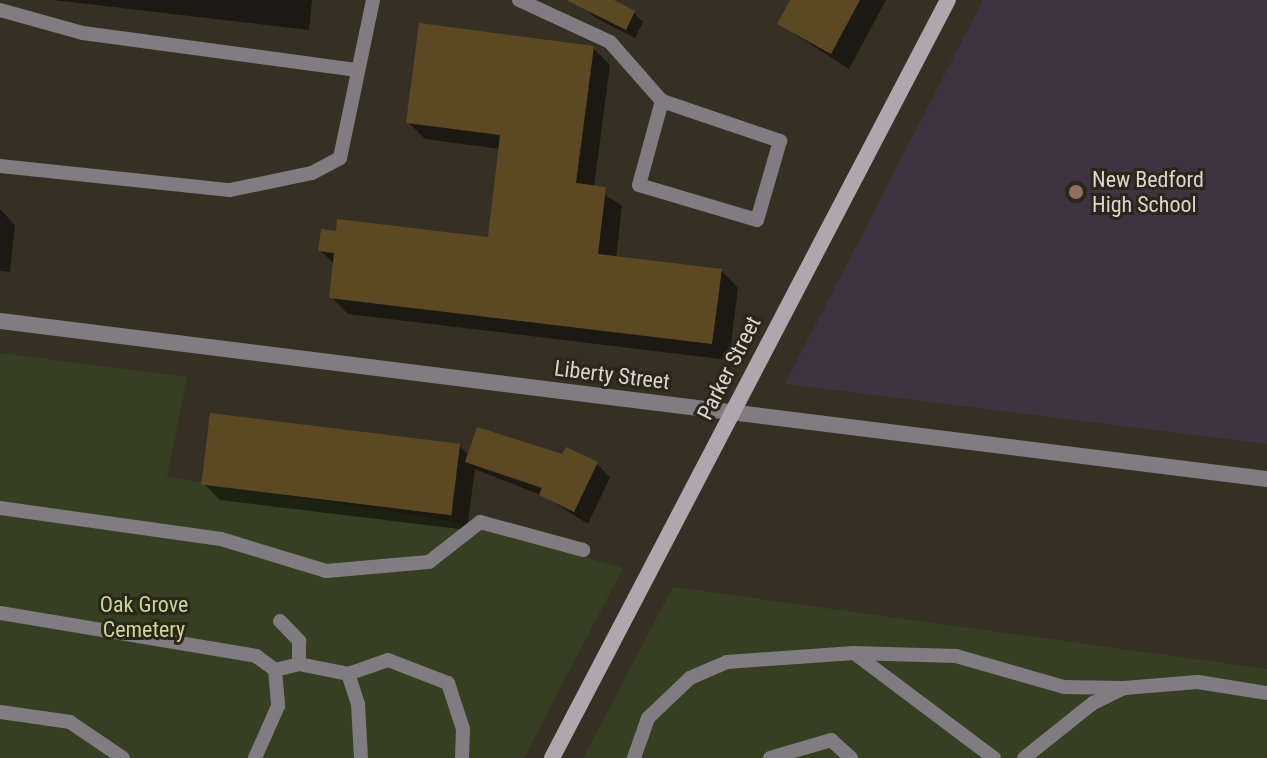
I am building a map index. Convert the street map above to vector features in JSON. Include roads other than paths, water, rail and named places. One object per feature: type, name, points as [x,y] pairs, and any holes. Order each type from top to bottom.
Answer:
[{"type":"main road","name":"Parker Street","points":[[552,758],[948,0]]},
{"type":"street","name":"Liberty Street","points":[[0,321],[1267,479]]},
{"type":"lane","points":[[0,166],[230,190],[281,182],[340,158],[373,0]]},
{"type":"lane","points":[[519,0],[610,42],[662,101],[780,141],[757,220],[639,185],[662,101]]},
{"type":"lane","points":[[0,10],[83,33],[358,70]]},
{"type":"lane","points":[[0,508],[221,539],[326,571],[429,562],[480,522],[583,550]]},
{"type":"lane","points":[[0,613],[256,656],[275,670],[278,706],[255,758]]},
{"type":"lane","points":[[280,621],[299,641],[299,664]]},
{"type":"lane","points":[[854,653],[994,758]]},
{"type":"lane","points":[[634,758],[648,718],[690,678],[727,662],[854,653],[956,656],[1064,687],[1124,688],[1198,682],[1267,693]]},
{"type":"lane","points":[[275,670],[299,664],[348,674],[388,660],[448,683],[463,729],[462,758]]},
{"type":"lane","points":[[348,674],[358,704],[361,758]]},
{"type":"lane","points":[[1024,758],[1093,703],[1124,688]]},
{"type":"lane","points":[[0,712],[70,722],[123,758]]},
{"type":"lane","points":[[770,758],[831,740],[851,758]]},
{"type":"place","name":"New Bedford High School","points":[[1076,192]]},
{"type":"park label","name":"Oak Grove Cemetery","points":[[144,616]]}]
